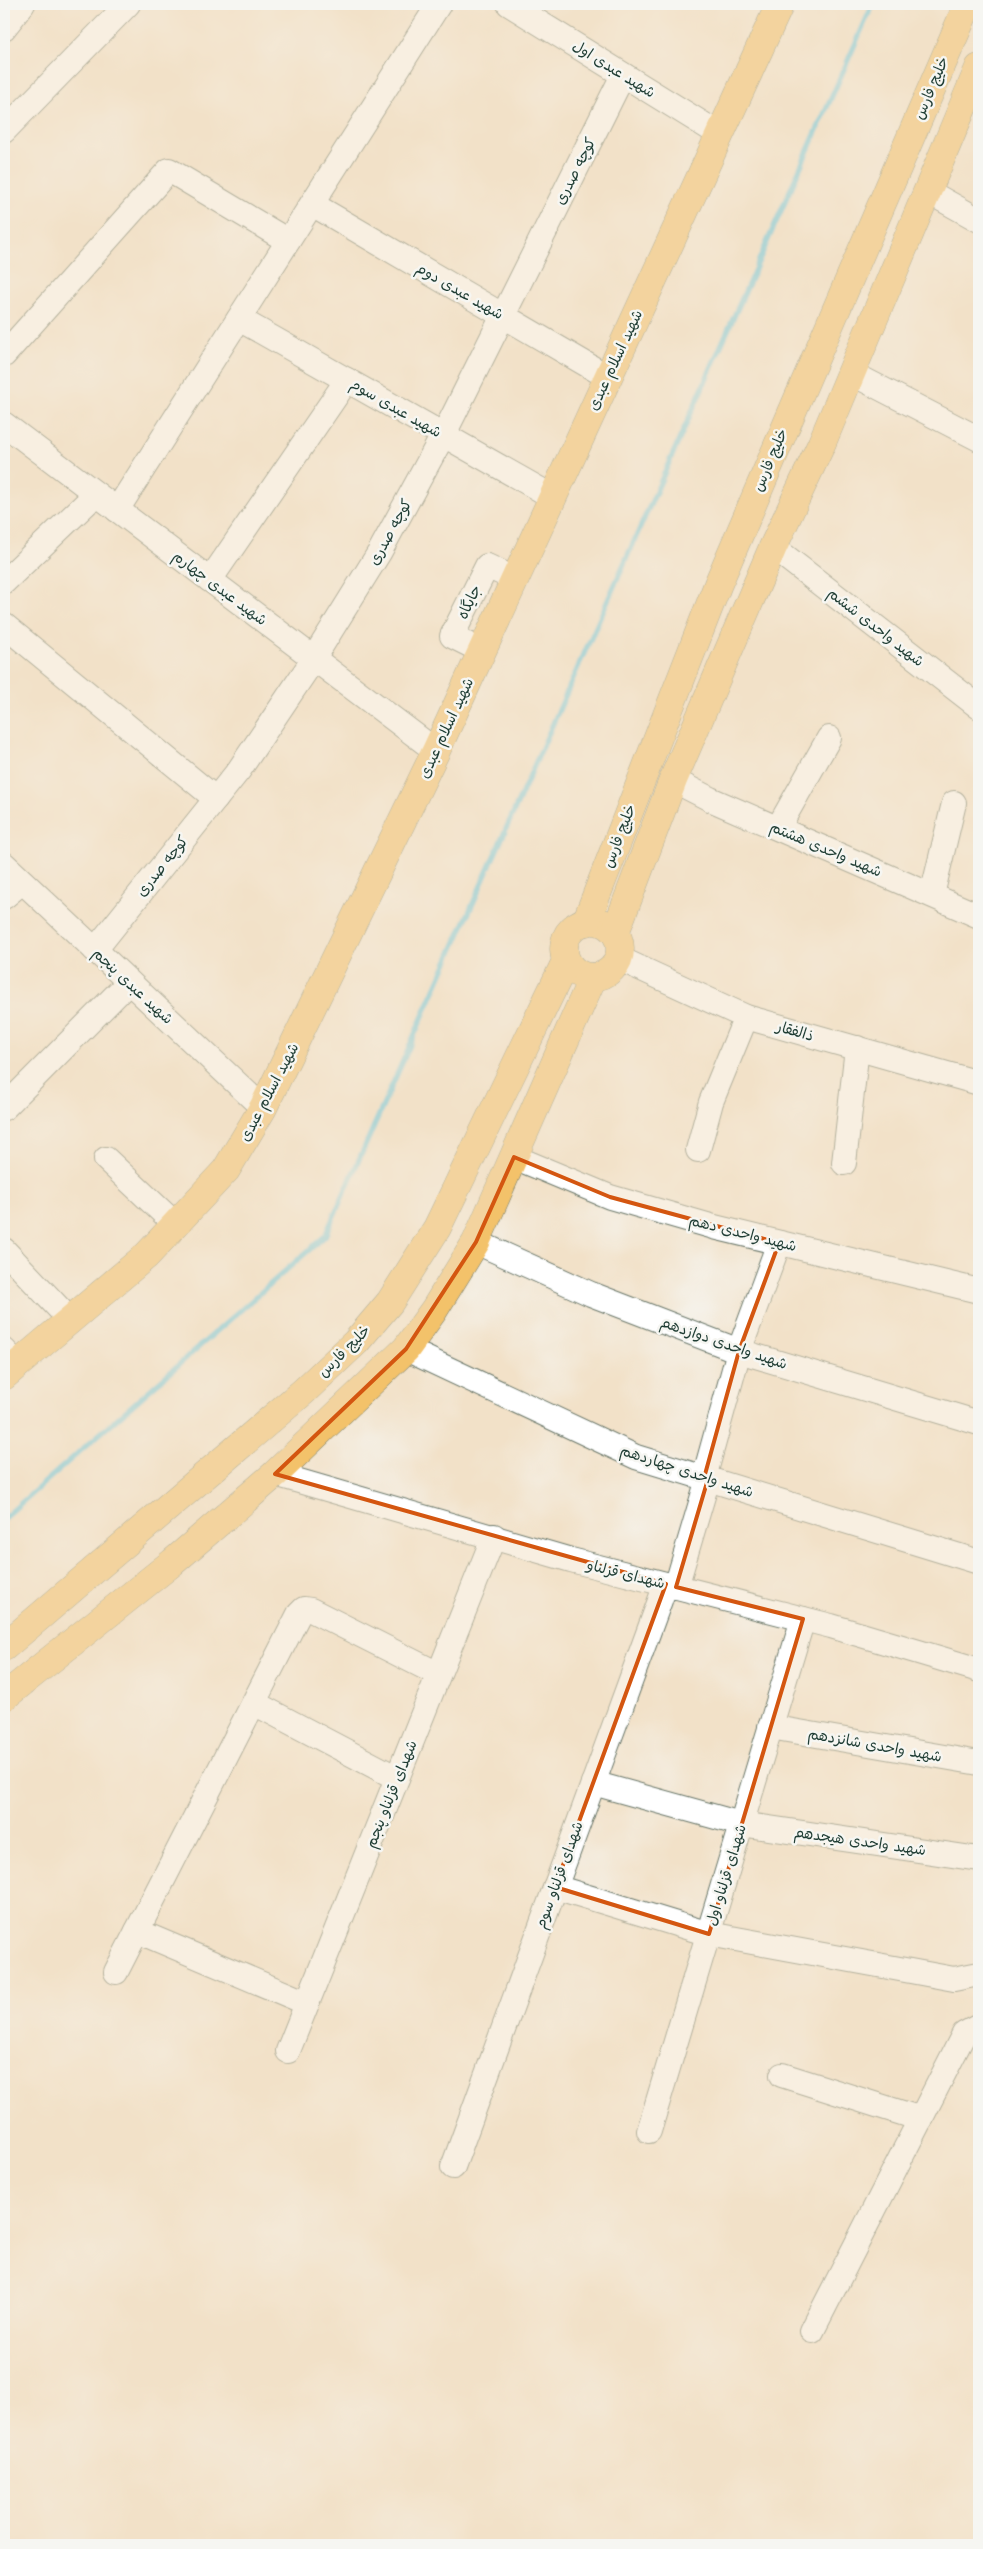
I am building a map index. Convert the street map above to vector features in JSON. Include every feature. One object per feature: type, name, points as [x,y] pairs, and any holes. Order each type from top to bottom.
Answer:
[{"type":"main road","name":"شهید اسلام عبدی","points":[[8,1364],[70,1320],[147,1255],[226,1170],[263,1108],[436,751],[718,134],[780,4]]},
{"type":"main road","name":"خلیج فارس","points":[[586,922],[718,584],[968,4]]},
{"type":"main road","name":"خلیج فارس","points":[[617,946],[673,780],[773,546],[821,445],[979,68]]},
{"type":"main road","points":[[586,922],[602,923],[617,946],[609,971],[593,977],[577,973],[566,961],[564,953],[566,937],[571,930],[586,922]]},
{"type":"main road","name":"خلیج فارس","points":[[4,1647],[304,1391],[356,1342],[390,1302],[437,1228],[566,961]]},
{"type":"main road","points":[[4,1697],[172,1562],[275,1474],[406,1349],[434,1310],[476,1242],[593,977]]},
{"type":"street","points":[[4,28],[23,4]]},
{"type":"street","points":[[4,131],[128,4]]},
{"type":"street","points":[[118,510],[439,4]]},
{"type":"street","name":"شهید عبدی اول","points":[[509,4],[718,134]]},
{"type":"street","name":"کوچه صدری","points":[[95,950],[239,770],[314,658],[379,553],[443,434],[623,75]]},
{"type":"street","points":[[4,355],[169,170],[288,241]]},
{"type":"street","points":[[927,191],[979,220]]},
{"type":"street","name":"شهید عبدی دوم","points":[[312,204],[608,376]]},
{"type":"street","name":"شهید عبدی سوم","points":[[239,319],[553,497]]},
{"type":"street","points":[[851,373],[979,439]]},
{"type":"street","points":[[210,580],[347,380]]},
{"type":"street","name":"شهید عبدی چهارم","points":[[4,424],[436,751]]},
{"type":"street","points":[[4,582],[96,494]]},
{"type":"street","name":"شهید واحدی ششم","points":[[773,546],[979,707]]},
{"type":"street","points":[[4,625],[216,799]]},
{"type":"street","points":[[778,828],[829,738]]},
{"type":"street","name":"شهید واحدی هشتم","points":[[673,780],[710,799],[979,916]]},
{"type":"street","points":[[932,895],[954,803]]},
{"type":"street","name":"شهید عبدی پنجم","points":[[4,864],[263,1108]]},
{"type":"street","points":[[4,897],[22,882]]},
{"type":"street","name":"ذالفقار","points":[[617,946],[746,1017],[979,1083]]},
{"type":"street","points":[[4,1108],[129,982]]},
{"type":"street","points":[[698,1150],[711,1102],[746,1017]]},
{"type":"street","points":[[844,1163],[857,1048]]},
{"type":"street","name":"شهید واحدی دهم","points":[[514,1157],[610,1197],[714,1227],[979,1291]]},
{"type":"street","points":[[106,1159],[175,1224]]},
{"type":"street","name":"شهید واحدی دوازدهم","points":[[476,1242],[591,1294],[739,1351],[979,1423]]},
{"type":"street","name":"شهدای قزلناو سوم","points":[[454,2167],[593,1783],[671,1585],[706,1479],[739,1351],[780,1243]]},
{"type":"street","points":[[4,1250],[70,1320]]},
{"type":"street","name":"شهید واحدی چهاردهم","points":[[406,1349],[636,1458],[979,1562]]},
{"type":"street","name":"شهدای قزلناو","points":[[275,1474],[494,1536],[571,1560],[803,1619],[979,1670]]},
{"type":"street","name":"شهدای قزلناو پنجم","points":[[288,2051],[494,1536]]},
{"type":"street","points":[[116,1972],[299,1614],[304,1609],[311,1610],[438,1674]]},
{"type":"street","name":"شهدای قزلناو اول","points":[[650,2131],[803,1619]]},
{"type":"street","points":[[254,1703],[397,1778]]},
{"type":"street","name":"شهید واحدی شانزدهم","points":[[770,1727],[979,1763]]},
{"type":"street","name":"شهید واحدی هیجدهم","points":[[593,1783],[741,1824],[979,1859]]},
{"type":"street","points":[[555,1887],[709,1934],[954,1979],[979,1974]]},
{"type":"street","points":[[137,1931],[307,2003]]},
{"type":"street","points":[[812,2331],[964,2034],[979,2026]]},
{"type":"street","points":[[782,2075],[921,2119]]},
{"type":"highlighted area","points":[[514,1157],[610,1197],[779,1243],[739,1351],[704,1478],[708,1479],[676,1587],[803,1619],[709,1934],[555,1887],[666,1584],[275,1474],[406,1349],[476,1242]]},
{"type":"waterway","points":[[4,1518],[325,1236],[873,4]]}]
